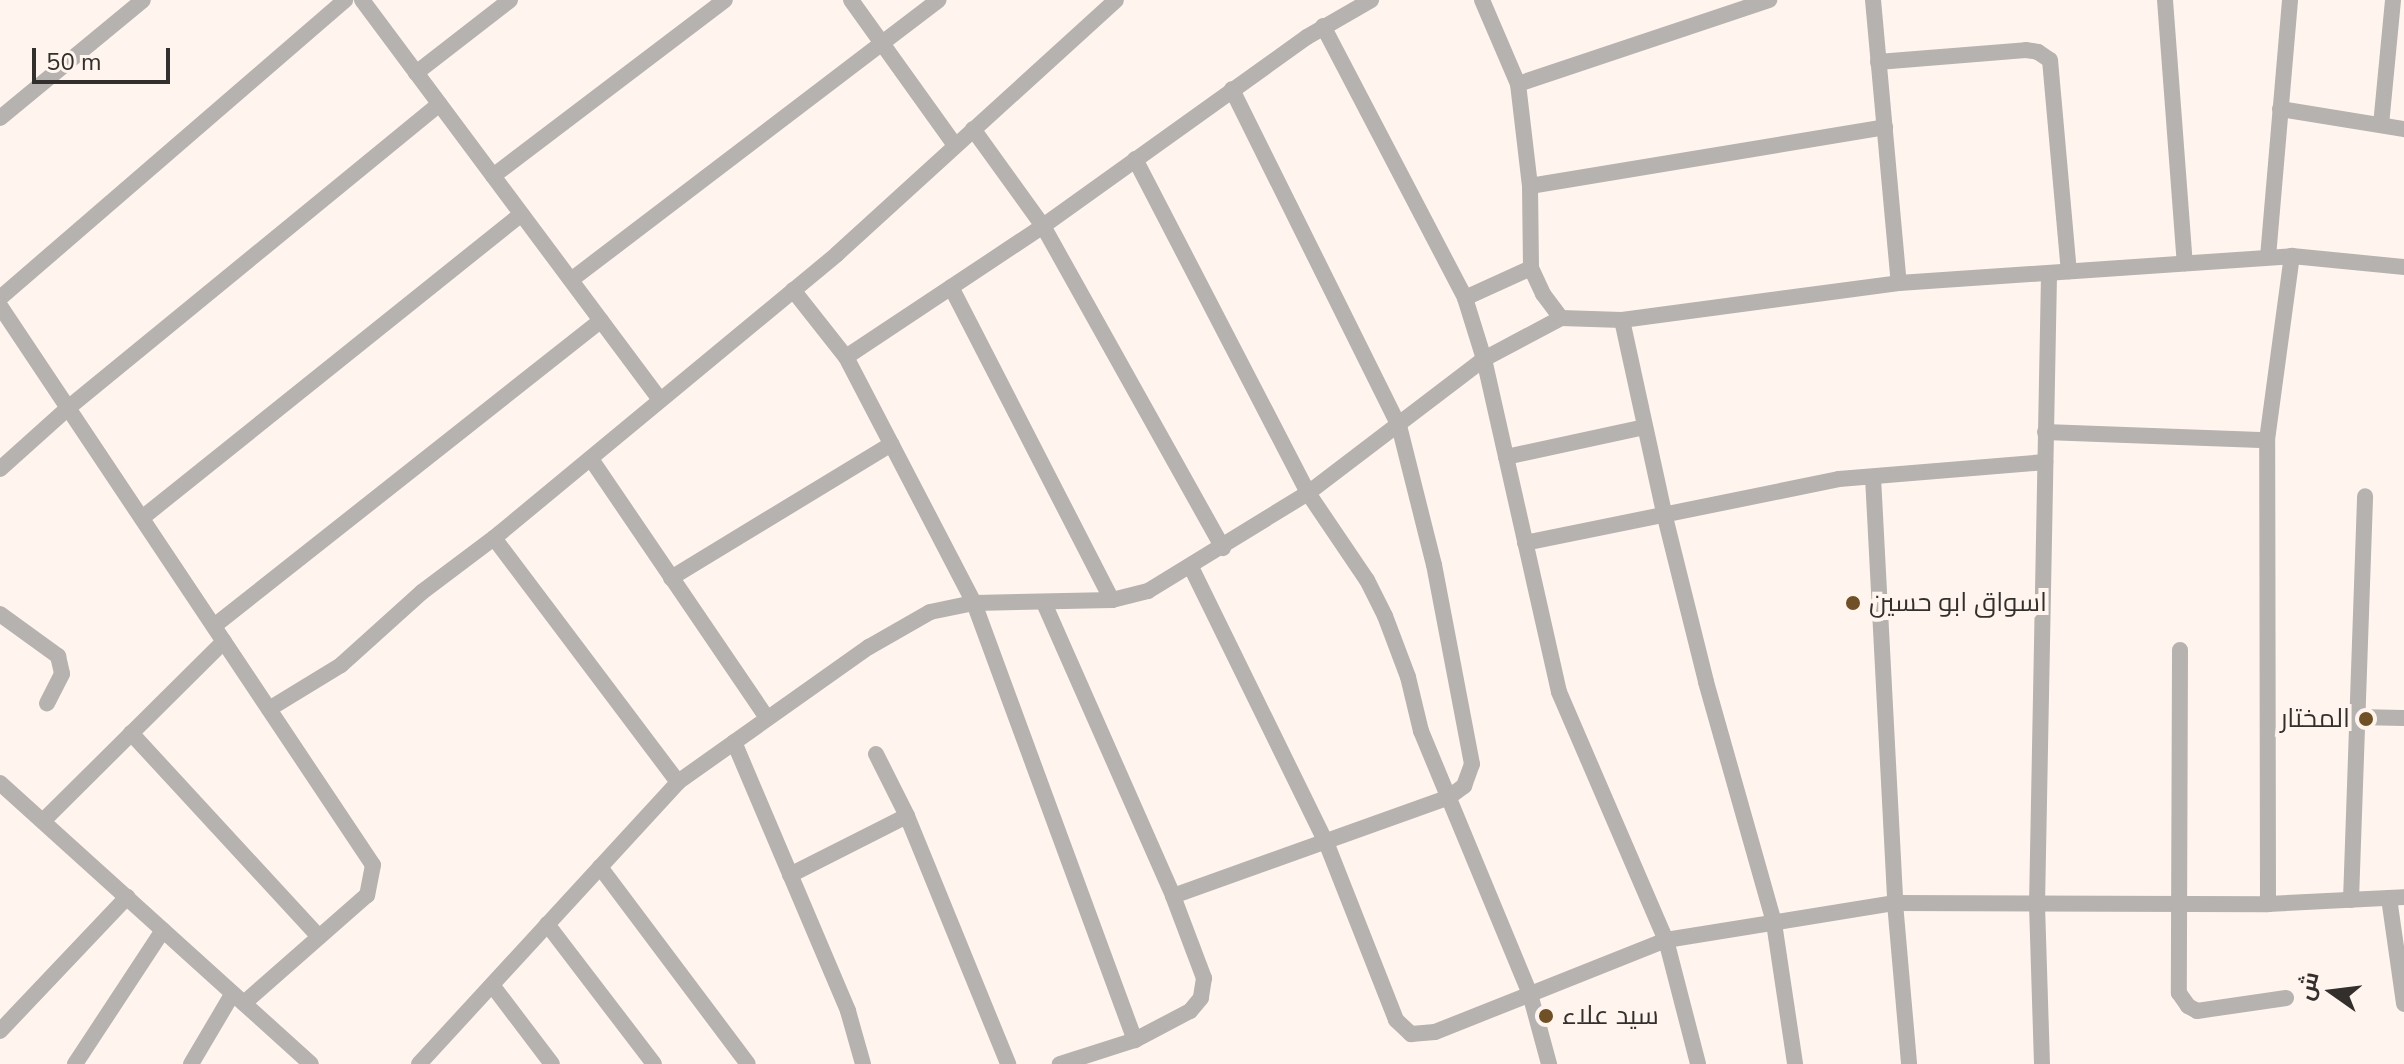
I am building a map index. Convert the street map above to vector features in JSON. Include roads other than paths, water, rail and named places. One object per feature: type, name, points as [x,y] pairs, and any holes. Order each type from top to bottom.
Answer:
[{"type":"street","points":[[0,118],[143,0]]},
{"type":"street","points":[[0,298],[345,0]]},
{"type":"street","points":[[362,0],[660,400]]},
{"type":"street","points":[[416,73],[510,0]]},
{"type":"street","points":[[493,176],[725,0]]},
{"type":"street","points":[[571,280],[939,0]]},
{"type":"street","points":[[269,709],[341,665],[422,592],[494,538],[793,290],[1116,0]]},
{"type":"street","points":[[846,357],[1043,226],[1323,26],[1371,0]]},
{"type":"street","points":[[1482,0],[1518,84],[1530,186],[1531,268],[1543,294],[1561,318]]},
{"type":"street","points":[[1518,84],[1769,0]]},
{"type":"street","points":[[1873,0],[1899,283]]},
{"type":"street","points":[[2165,0],[2185,263]]},
{"type":"street","points":[[2268,257],[2290,0]]},
{"type":"street","points":[[2381,125],[2393,0]]},
{"type":"street","points":[[855,1],[955,145]]},
{"type":"street","points":[[1323,26],[1465,298],[1484,359],[1559,692],[1666,940],[1698,1064]]},
{"type":"street","points":[[1878,62],[2026,50],[2038,52],[2050,60],[2069,271]]},
{"type":"street","points":[[1173,896],[1449,797],[1464,786],[1469,777],[1472,752],[1434,565],[1399,426],[1232,89]]},
{"type":"street","points":[[0,469],[68,408],[439,104]]},
{"type":"street","points":[[2280,109],[2404,129]]},
{"type":"street","points":[[1530,186],[1885,127]]},
{"type":"street","points":[[973,129],[1043,226],[1223,548]]},
{"type":"street","points":[[1135,159],[1308,493],[1367,580],[1385,616],[1408,677],[1421,731],[1530,994],[1549,1064]]},
{"type":"street","points":[[142,518],[521,214]]},
{"type":"street","points":[[2268,904],[2267,440],[2292,256]]},
{"type":"street","points":[[419,1064],[678,782],[903,625],[930,612],[974,603],[1112,600],[1148,591],[1223,548],[1308,493],[1399,426],[1447,384],[1484,359],[1561,318],[1622,320],[1899,283],[2268,257],[2292,256],[2404,267]]},
{"type":"street","points":[[1465,298],[1531,268]]},
{"type":"street","points":[[2042,1064],[2037,906],[2049,273]]},
{"type":"street","points":[[951,287],[1112,600]]},
{"type":"street","points":[[793,290],[846,357],[974,603],[1135,1040]]},
{"type":"street","points":[[0,306],[373,865],[367,895],[319,937],[239,998],[191,1064]]},
{"type":"street","points":[[214,626],[601,320]]},
{"type":"street","points":[[1622,320],[1664,513],[1706,682],[1774,923],[1795,1064]]},
{"type":"street","points":[[1506,457],[1645,427]]},
{"type":"street","points":[[2045,432],[2267,440]]},
{"type":"street","points":[[671,578],[891,444]]},
{"type":"street","points":[[591,459],[767,718]]},
{"type":"street","points":[[1525,543],[1839,479],[2045,462]]},
{"type":"street","points":[[1873,477],[1895,903],[1909,1064]]},
{"type":"street","points":[[2351,900],[2365,496]]},
{"type":"street","points":[[494,538],[678,782]]},
{"type":"street","points":[[1191,567],[1326,842],[1396,1020],[1411,1034],[1435,1032],[1666,940],[1895,903],[2179,905],[2396,898],[2404,1004]]},
{"type":"street","points":[[1044,603],[1173,896],[1204,978],[1201,998],[1190,1011],[1135,1040],[1060,1064]]},
{"type":"street","points":[[0,614],[58,656],[62,674],[47,703]]},
{"type":"street","points":[[43,821],[224,641]]},
{"type":"street","points":[[2180,650],[2179,993],[2188,1006],[2197,1011],[2286,998]]},
{"type":"street","points":[[2357,717],[2404,718]]},
{"type":"street","points":[[131,733],[319,937]]},
{"type":"street","points":[[734,742],[848,1011],[863,1064]]},
{"type":"street","points":[[876,754],[907,816],[1008,1064]]},
{"type":"street","points":[[0,783],[311,1064]]},
{"type":"street","points":[[790,875],[907,816]]},
{"type":"street","points":[[600,867],[748,1064]]},
{"type":"street","points":[[0,1031],[127,897]]},
{"type":"street","points":[[547,924],[654,1064]]},
{"type":"street","points":[[75,1064],[163,930]]},
{"type":"street","points":[[492,985],[552,1064]]},
{"type":"place","name":"اسواق ابو حسين","points":[[1853,603]]},
{"type":"place","name":"المختار","points":[[2366,719]]},
{"type":"place","name":"سيد علاء","points":[[1546,1016]]}]
